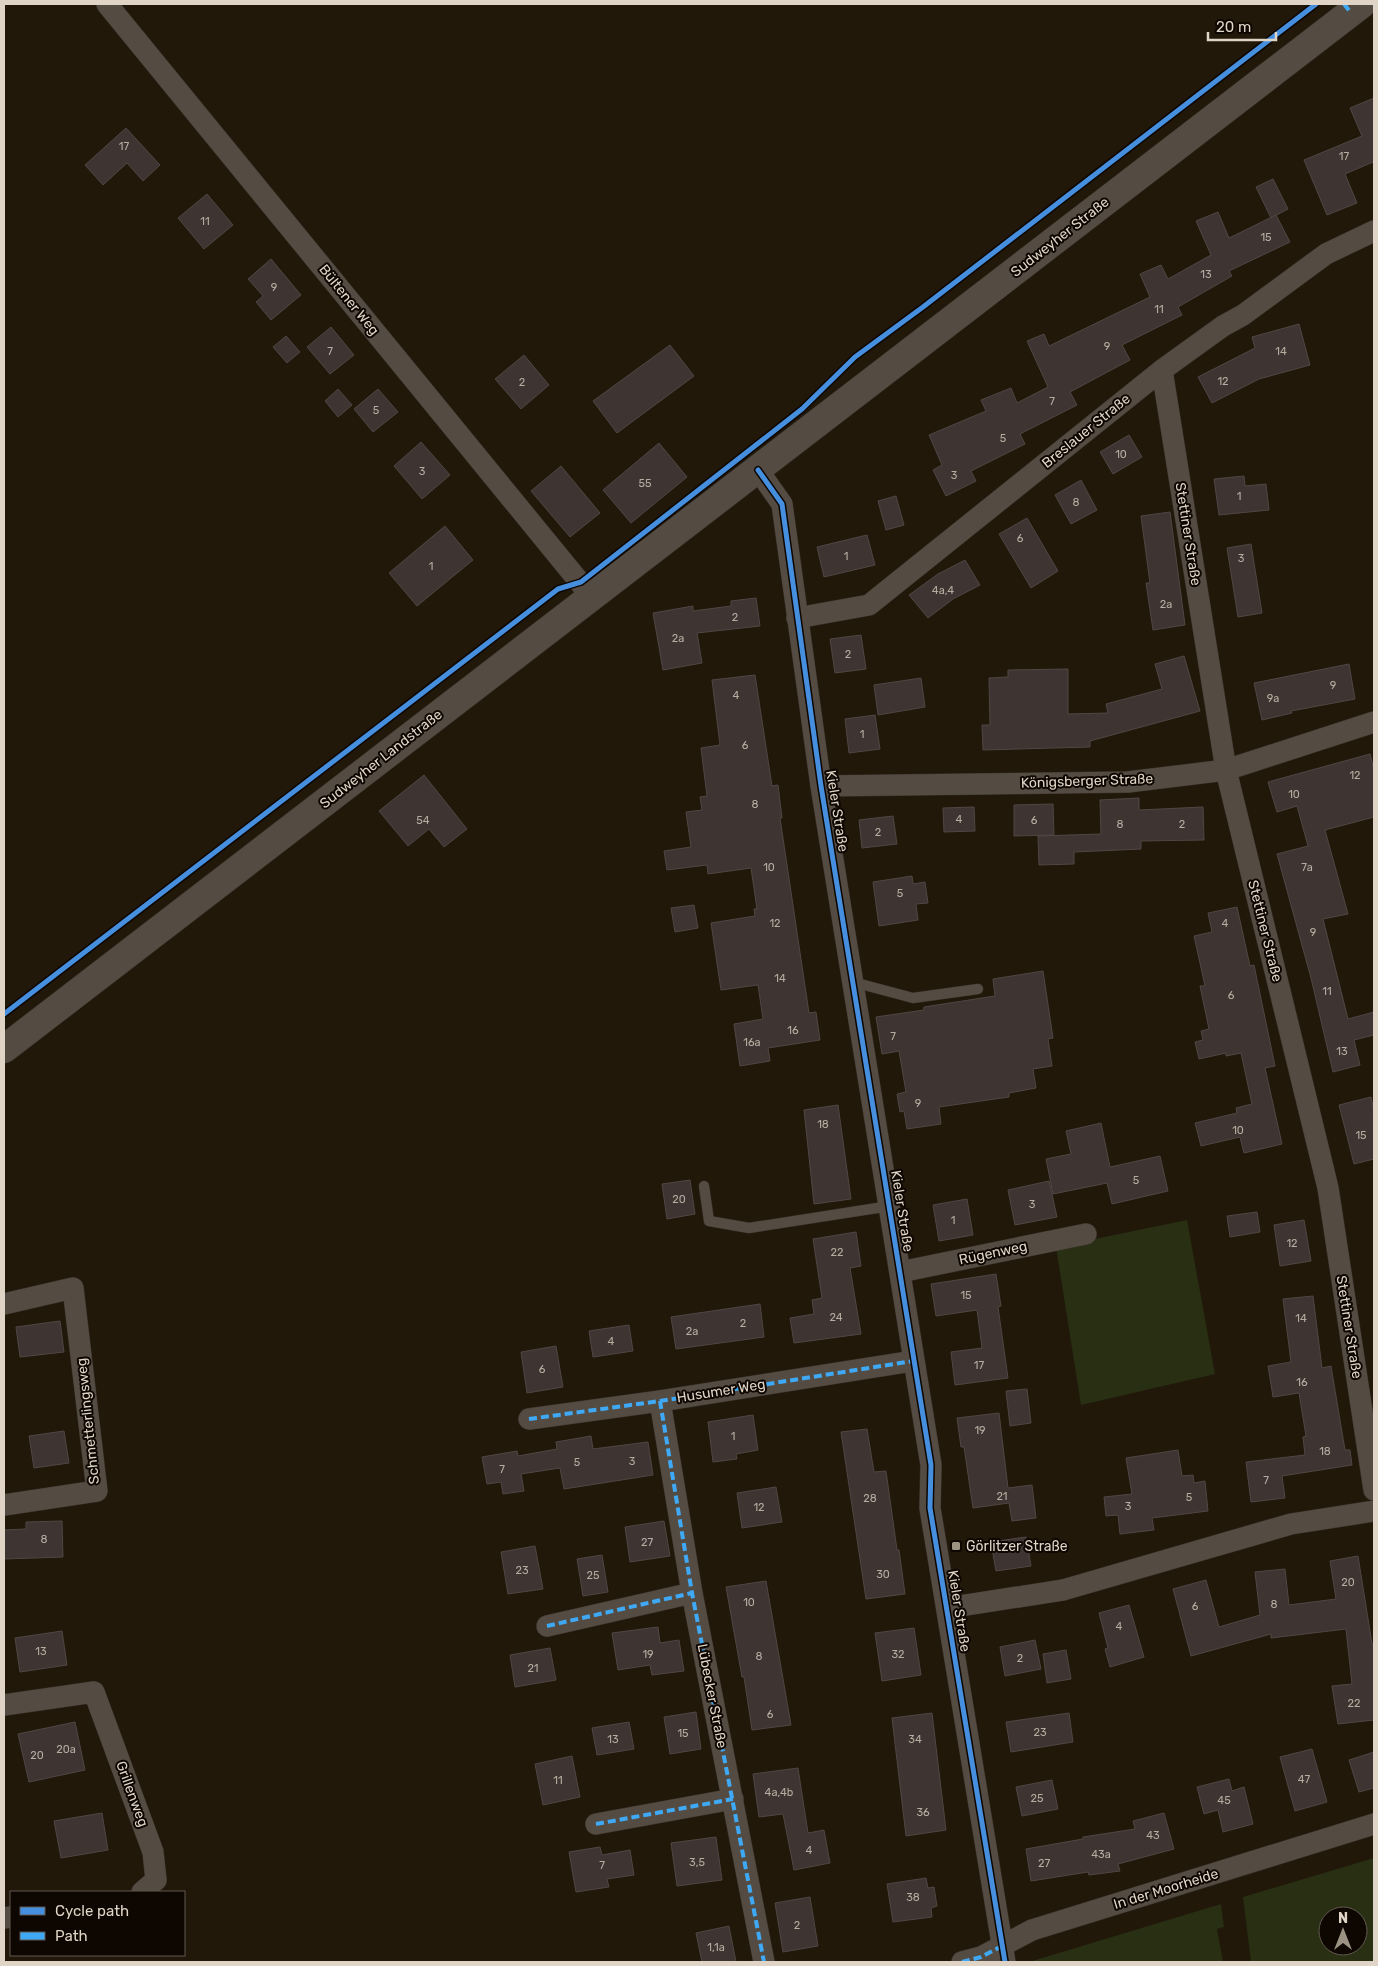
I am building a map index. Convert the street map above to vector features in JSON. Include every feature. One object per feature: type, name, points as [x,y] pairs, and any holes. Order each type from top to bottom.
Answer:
[{"type":"main road","name":"Sudweyher Straße","points":[[758,470],[1362,4]]},
{"type":"main road","name":"Sudweyher Landstraße","points":[[4,1049],[591,596],[758,470]]},
{"type":"street","name":"Bültener Weg","points":[[107,4],[591,596]]},
{"type":"street","name":"Breslauer Straße","points":[[797,618],[869,605],[1162,370],[1224,326],[1243,315],[1326,254],[1374,232]]},
{"type":"street","name":"Stettiner Straße","points":[[1162,370],[1226,770],[1328,1188],[1374,1490]]},
{"type":"street","name":"Kieler Straße","points":[[758,470],[782,504],[821,786],[931,1465],[930,1508],[1003,1954]]},
{"type":"street","name":"Königsberger Straße","points":[[821,786],[1128,782],[1226,770],[1374,722]]},
{"type":"street","name":"Rügenweg","points":[[900,1272],[1086,1234]]},
{"type":"street","name":"Schmetterlingsweg","points":[[4,1304],[73,1288],[97,1491],[4,1505]]},
{"type":"street","name":"Husumer Weg","points":[[528,1419],[660,1401],[913,1361]]},
{"type":"street","name":"Lübecker Straße","points":[[660,1401],[692,1593],[764,1962]]},
{"type":"street","points":[[947,1608],[1064,1590],[1291,1524],[1374,1511]]},
{"type":"street","points":[[547,1626],[692,1593]]},
{"type":"street","name":"Grillenweg","points":[[4,1705],[94,1692],[153,1852],[156,1880],[143,1891]]},
{"type":"street","points":[[596,1824],[733,1799]]},
{"type":"street","name":"In der Moorheide","points":[[962,1962],[1003,1954],[1032,1930],[1374,1824]]},
{"type":"lane","points":[[853,982],[913,998],[978,989]]},
{"type":"lane","points":[[704,1186],[709,1221],[748,1228],[890,1206]]},
{"type":"green space","points":[[1187,1220],[1215,1374],[1081,1405],[1056,1247]]},
{"type":"green space","points":[[1374,1858],[1374,1962],[1251,1962],[1243,1897]]},
{"type":"green space","points":[[1221,1904],[1224,1927],[1217,1929],[1223,1962],[1029,1962]]},
{"type":"building","points":[[1374,98],[1374,166],[1373,162],[1345,174],[1357,203],[1327,215],[1304,160],[1362,136],[1350,108]]},
{"type":"building","points":[[126,128],[160,165],[143,181],[127,163],[103,185],[85,165]]},
{"type":"building","points":[[1273,179],[1288,209],[1271,218],[1256,187]]},
{"type":"building","points":[[207,194],[233,225],[204,249],[178,218]]},
{"type":"building","points":[[1218,212],[1229,238],[1276,215],[1290,242],[1229,271],[1232,276],[1178,307],[1182,315],[1122,345],[1130,360],[1070,392],[1077,405],[1020,434],[1025,444],[971,471],[976,481],[946,496],[933,470],[942,465],[929,435],[986,411],[981,400],[1011,388],[1017,403],[1048,387],[1027,341],[1044,334],[1049,346],[1150,297],[1140,274],[1161,265],[1168,279],[1211,255],[1196,221]]},
{"type":"building","points":[[271,259],[301,295],[271,320],[256,302],[263,296],[248,279]]},
{"type":"building","points":[[1299,324],[1310,365],[1259,379],[1212,403],[1198,377],[1255,348],[1252,337]]},
{"type":"building","points":[[331,327],[354,355],[330,374],[307,347]]},
{"type":"building","points":[[286,336],[300,352],[287,363],[273,347]]},
{"type":"building","points":[[670,345],[694,376],[617,433],[593,401]]},
{"type":"building","points":[[524,355],[549,385],[521,409],[495,379]]},
{"type":"building","points":[[338,389],[352,405],[338,417],[325,401]]},
{"type":"building","points":[[378,389],[398,412],[373,432],[354,409]]},
{"type":"building","points":[[1129,435],[1142,457],[1113,474],[1100,452]]},
{"type":"building","points":[[421,442],[450,475],[422,499],[394,466]]},
{"type":"building","points":[[659,443],[687,477],[631,523],[603,490]]},
{"type":"building","points":[[561,466],[600,513],[570,537],[531,491]]},
{"type":"building","points":[[1244,476],[1245,486],[1266,484],[1269,510],[1219,515],[1214,479]]},
{"type":"building","points":[[1081,480],[1097,510],[1071,524],[1055,495]]},
{"type":"building","points":[[896,496],[904,525],[886,530],[878,501]]},
{"type":"building","points":[[1170,512],[1185,625],[1153,630],[1146,583],[1150,583],[1141,516]]},
{"type":"building","points":[[1027,518],[1058,571],[1031,588],[999,534]]},
{"type":"building","points":[[445,526],[473,560],[417,606],[389,573]]},
{"type":"building","points":[[867,535],[875,565],[824,577],[817,547]]},
{"type":"building","points":[[1251,544],[1262,613],[1238,617],[1227,548]]},
{"type":"building","points":[[965,560],[980,585],[953,599],[928,618],[909,595],[938,574]]},
{"type":"building","points":[[756,598],[760,626],[697,633],[702,663],[663,670],[653,613],[693,606],[693,611],[731,606],[731,601]]},
{"type":"building","points":[[861,635],[866,669],[835,673],[830,639]]},
{"type":"building","points":[[1184,656],[1200,711],[1090,741],[1090,747],[983,750],[982,725],[990,725],[989,678],[1008,677],[1008,670],[1068,669],[1068,714],[1108,713],[1106,704],[1162,689],[1155,664]]},
{"type":"building","points":[[1349,664],[1355,699],[1291,711],[1292,713],[1262,720],[1254,683]]},
{"type":"building","points":[[755,675],[772,786],[778,785],[782,818],[780,818],[809,1013],[816,1012],[820,1040],[768,1048],[770,1061],[740,1066],[734,1024],[763,1019],[758,985],[721,990],[711,923],[755,916],[754,909],[757,909],[751,868],[708,874],[707,865],[667,870],[664,851],[691,847],[686,812],[702,810],[700,797],[707,796],[701,748],[720,745],[712,680]]},
{"type":"building","points":[[921,678],[925,707],[878,715],[874,685]]},
{"type":"building","points":[[875,715],[880,749],[849,753],[845,719]]},
{"type":"building","points":[[1370,754],[1374,770],[1374,817],[1325,830],[1348,914],[1323,919],[1348,1019],[1374,1012],[1374,1035],[1354,1040],[1360,1065],[1333,1072],[1311,978],[1277,854],[1308,846],[1297,806],[1277,812],[1268,782]]},
{"type":"building","points":[[424,775],[467,829],[444,847],[429,829],[408,846],[379,811]]},
{"type":"building","points":[[1139,798],[1139,810],[1203,807],[1204,840],[1141,841],[1141,849],[1074,852],[1074,864],[1039,865],[1038,836],[1101,834],[1100,800]]},
{"type":"building","points":[[1053,804],[1054,835],[1014,836],[1014,805]]},
{"type":"building","points":[[974,807],[975,831],[944,832],[943,808]]},
{"type":"building","points":[[893,816],[897,844],[862,848],[859,820]]},
{"type":"building","points":[[912,876],[913,884],[925,882],[928,903],[916,904],[918,920],[879,926],[873,882]]},
{"type":"building","points":[[694,905],[698,928],[675,932],[671,908]]},
{"type":"building","points":[[1237,907],[1250,966],[1254,965],[1275,1066],[1265,1068],[1282,1144],[1244,1153],[1240,1137],[1201,1146],[1195,1123],[1237,1113],[1236,1108],[1252,1104],[1241,1053],[1226,1056],[1226,1053],[1199,1059],[1195,1042],[1203,1040],[1201,1031],[1209,1029],[1200,986],[1205,986],[1194,936],[1212,932],[1208,913]]},
{"type":"building","points":[[1043,971],[1053,1038],[1048,1039],[1052,1066],[1033,1069],[1036,1088],[1009,1093],[1009,1097],[939,1107],[941,1124],[907,1129],[904,1111],[900,1112],[897,1094],[906,1092],[899,1051],[882,1054],[876,1017],[924,1010],[924,1007],[995,996],[993,979]]},
{"type":"building","points":[[1371,1097],[1374,1111],[1374,1159],[1354,1164],[1339,1105]]},
{"type":"building","points":[[838,1105],[851,1199],[814,1204],[804,1110]]},
{"type":"building","points":[[1101,1123],[1110,1167],[1160,1156],[1168,1191],[1112,1204],[1107,1183],[1053,1194],[1046,1159],[1071,1154],[1066,1131]]},
{"type":"building","points":[[690,1180],[695,1214],[667,1219],[662,1184]]},
{"type":"building","points":[[1049,1181],[1057,1217],[1015,1225],[1008,1190]]},
{"type":"building","points":[[967,1199],[973,1235],[939,1241],[933,1205]]},
{"type":"building","points":[[1257,1212],[1260,1232],[1230,1237],[1227,1216]]},
{"type":"building","points":[[1304,1220],[1311,1261],[1280,1266],[1274,1225]]},
{"type":"building","points":[[856,1232],[861,1266],[850,1268],[861,1334],[794,1343],[790,1318],[814,1314],[812,1300],[822,1298],[813,1239]]},
{"type":"building","points":[[996,1274],[1001,1306],[998,1307],[1008,1378],[955,1385],[951,1352],[982,1348],[977,1310],[936,1316],[931,1284]]},
{"type":"building","points":[[1313,1296],[1322,1368],[1331,1366],[1345,1450],[1350,1450],[1352,1465],[1282,1476],[1285,1498],[1251,1502],[1246,1462],[1305,1455],[1303,1437],[1306,1436],[1299,1393],[1273,1397],[1268,1366],[1291,1362],[1283,1299]]},
{"type":"building","points":[[760,1304],[764,1337],[676,1349],[671,1317]]},
{"type":"building","points":[[60,1321],[64,1352],[20,1357],[16,1327]]},
{"type":"building","points":[[629,1325],[633,1351],[593,1357],[589,1331]]},
{"type":"building","points":[[556,1346],[563,1387],[527,1393],[521,1352]]},
{"type":"building","points":[[1027,1389],[1031,1423],[1010,1426],[1006,1391]]},
{"type":"building","points":[[999,1413],[1008,1488],[1032,1485],[1036,1518],[1012,1521],[1009,1503],[973,1508],[964,1447],[961,1447],[957,1418]]},
{"type":"building","points":[[753,1415],[758,1450],[736,1454],[737,1459],[713,1462],[708,1422]]},
{"type":"building","points":[[867,1429],[874,1472],[886,1471],[905,1594],[866,1599],[841,1432]]},
{"type":"building","points":[[64,1431],[69,1463],[34,1468],[29,1436]]},
{"type":"building","points":[[591,1436],[593,1449],[648,1442],[653,1475],[564,1489],[560,1468],[521,1474],[524,1491],[503,1494],[501,1482],[487,1484],[482,1457],[517,1451],[518,1456],[557,1449],[556,1442]]},
{"type":"building","points":[[1178,1450],[1182,1476],[1193,1475],[1194,1483],[1205,1481],[1208,1511],[1152,1518],[1154,1530],[1120,1534],[1118,1515],[1106,1516],[1104,1497],[1132,1494],[1126,1458]]},
{"type":"building","points":[[776,1487],[782,1522],[742,1528],[737,1493]]},
{"type":"building","points":[[62,1521],[63,1557],[4,1559],[4,1530],[26,1529],[26,1522]]},
{"type":"building","points":[[664,1521],[670,1556],[630,1562],[625,1527]]},
{"type":"building","points":[[1026,1537],[1031,1566],[996,1571],[991,1542]]},
{"type":"building","points":[[535,1546],[543,1589],[508,1594],[501,1552]]},
{"type":"building","points":[[602,1555],[608,1592],[583,1596],[577,1559]]},
{"type":"building","points":[[1358,1556],[1372,1644],[1374,1644],[1374,1720],[1338,1724],[1332,1686],[1352,1684],[1346,1629],[1271,1638],[1271,1634],[1191,1656],[1173,1589],[1206,1580],[1219,1627],[1260,1615],[1255,1572],[1285,1569],[1289,1605],[1336,1599],[1330,1561]]},
{"type":"building","points":[[766,1581],[791,1725],[752,1730],[744,1677],[742,1677],[726,1587]]},
{"type":"building","points":[[1129,1605],[1144,1657],[1110,1667],[1105,1649],[1108,1648],[1099,1613]]},
{"type":"building","points":[[658,1627],[660,1643],[679,1640],[684,1671],[652,1675],[650,1665],[618,1670],[612,1633]]},
{"type":"building","points":[[914,1628],[921,1675],[882,1681],[875,1633]]},
{"type":"building","points":[[62,1631],[67,1665],[20,1672],[15,1638]]},
{"type":"building","points":[[1035,1640],[1041,1669],[1005,1676],[1000,1647]]},
{"type":"building","points":[[550,1648],[556,1680],[515,1687],[510,1655]]},
{"type":"building","points":[[1066,1650],[1071,1679],[1047,1683],[1043,1654]]},
{"type":"building","points":[[696,1712],[701,1749],[670,1754],[664,1717]]},
{"type":"building","points":[[932,1713],[946,1830],[906,1836],[892,1718]]},
{"type":"building","points":[[1069,1713],[1073,1742],[1011,1752],[1006,1722]]},
{"type":"building","points":[[75,1722],[85,1770],[29,1782],[18,1734]]},
{"type":"building","points":[[629,1722],[634,1749],[597,1755],[592,1728]]},
{"type":"building","points":[[1312,1749],[1327,1802],[1295,1811],[1280,1757]]},
{"type":"building","points":[[1374,1752],[1374,1788],[1359,1792],[1349,1760]]},
{"type":"building","points":[[572,1756],[580,1797],[543,1805],[535,1764]]},
{"type":"building","points":[[798,1768],[808,1833],[824,1830],[830,1863],[794,1870],[783,1814],[759,1817],[753,1774]]},
{"type":"building","points":[[1229,1779],[1232,1791],[1244,1787],[1253,1824],[1223,1832],[1218,1810],[1204,1814],[1197,1787]]},
{"type":"building","points":[[1052,1780],[1058,1809],[1022,1816],[1016,1787]]},
{"type":"building","points":[[102,1813],[108,1850],[61,1858],[54,1821]]},
{"type":"building","points":[[1164,1813],[1174,1849],[1118,1864],[1120,1871],[1089,1875],[1088,1872],[1031,1881],[1026,1849],[1083,1839],[1083,1837],[1135,1829],[1133,1821]]},
{"type":"building","points":[[716,1837],[722,1880],[677,1886],[671,1843]]},
{"type":"building","points":[[600,1847],[602,1855],[630,1850],[634,1875],[607,1879],[609,1887],[576,1892],[569,1852]]},
{"type":"building","points":[[926,1878],[928,1888],[934,1887],[937,1906],[931,1908],[932,1917],[893,1922],[887,1884]]},
{"type":"building","points":[[810,1897],[818,1946],[783,1952],[775,1903]]},
{"type":"building","points":[[729,1926],[736,1962],[702,1962],[696,1933]]},
{"type":"marked path","points":[[1344,4],[1351,13]]},
{"type":"marked path","points":[[529,1419],[660,1401],[913,1361]]},
{"type":"marked path","points":[[660,1401],[692,1593],[764,1962]]},
{"type":"marked path","points":[[547,1626],[692,1593]]},
{"type":"marked path","points":[[596,1824],[733,1799]]},
{"type":"marked path","points":[[962,1962],[981,1957],[1002,1946]]},
{"type":"cycle path","points":[[4,1014],[558,589],[581,582],[802,409],[855,357],[923,307],[1316,4]]},
{"type":"cycle path","points":[[758,470],[782,504],[821,786],[931,1465],[930,1508],[1005,1962]]},
{"type":"place","name":"Görlitzer Straße","points":[[956,1546]]}]
